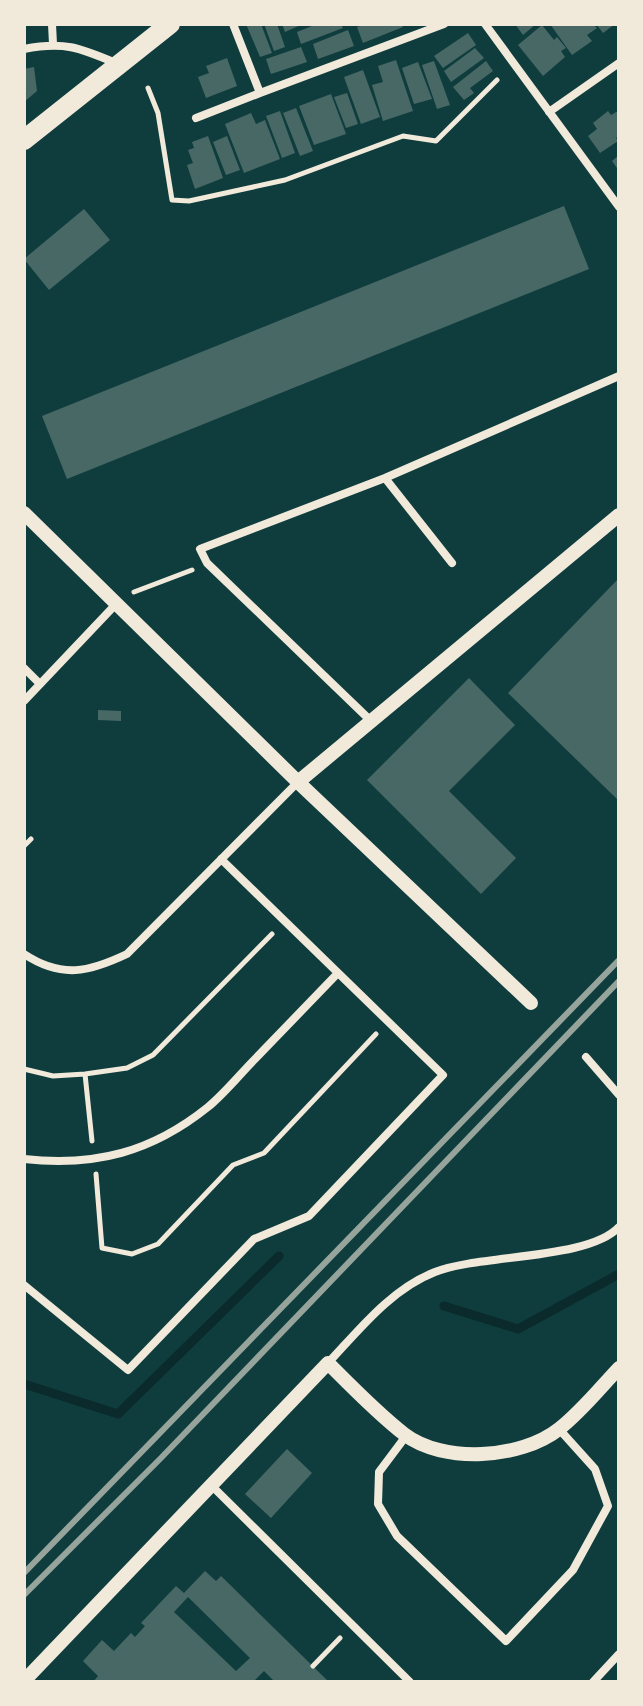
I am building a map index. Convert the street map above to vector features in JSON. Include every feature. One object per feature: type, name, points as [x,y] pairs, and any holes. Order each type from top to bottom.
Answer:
[{"type":"main road","points":[[24,140],[170,24]]},
{"type":"street","points":[[52,24],[53,44]]},
{"type":"street","points":[[233,24],[260,93]]},
{"type":"street","points":[[196,118],[444,24]]},
{"type":"street","points":[[485,24],[618,204]]},
{"type":"street","points":[[24,49],[53,44],[83,49],[119,65]]},
{"type":"street","points":[[549,112],[619,63]]},
{"type":"street","points":[[371,721],[207,563],[200,549],[385,478],[619,376]]},
{"type":"street","points":[[385,478],[452,563]]},
{"type":"street","points":[[24,513],[298,782],[531,1003]]},
{"type":"street","points":[[24,954],[37,963],[67,971],[98,968],[127,954],[298,782],[619,515]]},
{"type":"street","points":[[24,701],[118,602]]},
{"type":"street","points":[[24,668],[40,684]]},
{"type":"street","points":[[24,1285],[128,1370],[254,1239],[309,1216],[443,1075],[221,859]]},
{"type":"street","points":[[24,1159],[56,1163],[94,1160],[139,1149],[175,1130],[209,1106],[337,974]]},
{"type":"street","points":[[586,1057],[619,1095]]},
{"type":"street","points":[[24,1681],[392,1298],[434,1272],[478,1261],[587,1244],[619,1227]]},
{"type":"street","points":[[328,1363],[406,1436],[451,1453],[502,1453],[540,1440],[559,1429],[619,1368]]},
{"type":"street","points":[[406,1436],[379,1472],[378,1504],[397,1536],[506,1641],[573,1570],[608,1506],[595,1469],[559,1429]]},
{"type":"street","points":[[211,1485],[410,1682]]},
{"type":"street","points":[[593,1682],[619,1654]]},
{"type":"path","points":[[148,88],[158,113],[172,200],[189,201],[285,180],[403,136],[436,141],[497,80]]},
{"type":"path","points":[[133,593],[207,563]]},
{"type":"path","points":[[24,846],[31,839]]},
{"type":"path","points":[[24,1069],[53,1076],[85,1074],[127,1068],[153,1055],[284,922]]},
{"type":"path","points":[[85,1074],[102,1248],[132,1254],[158,1244],[233,1165],[264,1153],[387,1021]]},
{"type":"path","points":[[313,1666],[353,1625]]},
{"type":"building","points":[[246,24],[261,24],[272,53],[260,57]]},
{"type":"building","points":[[264,24],[277,24],[285,47],[274,51]]},
{"type":"building","points":[[282,24],[303,24],[285,32]]},
{"type":"building","points":[[317,24],[341,24],[343,28],[301,44],[297,32]]},
{"type":"building","points":[[402,24],[403,27],[363,43],[357,27]]},
{"type":"building","points":[[515,24],[536,24],[523,35]]},
{"type":"building","points":[[550,24],[593,24],[597,28],[587,35],[592,41],[572,55]]},
{"type":"building","points":[[596,24],[615,24],[603,33]]},
{"type":"building","points":[[542,25],[554,40],[557,37],[566,48],[561,51],[565,57],[543,76],[518,45]]},
{"type":"building","points":[[348,30],[354,46],[318,59],[313,44]]},
{"type":"building","points":[[468,33],[476,45],[443,68],[434,56]]},
{"type":"building","points":[[301,47],[307,62],[271,74],[266,59]]},
{"type":"building","points":[[475,48],[484,58],[451,82],[444,71]]},
{"type":"building","points":[[227,58],[237,86],[206,98],[198,77],[209,73],[206,66]]},
{"type":"building","points":[[396,60],[413,111],[383,121],[372,85],[383,82],[378,66]]},
{"type":"building","points":[[434,61],[450,105],[437,109],[422,65]]},
{"type":"building","points":[[486,61],[493,71],[470,88],[474,93],[464,100],[453,87]]},
{"type":"building","points":[[418,62],[432,99],[414,104],[402,68]]},
{"type":"building","points":[[34,67],[37,91],[24,102],[24,69]]},
{"type":"building","points":[[363,70],[380,117],[361,124],[344,77]]},
{"type":"building","points":[[347,93],[358,124],[346,128],[334,97]]},
{"type":"building","points":[[331,94],[346,134],[314,145],[299,106]]},
{"type":"building","points":[[296,108],[313,151],[300,156],[283,113]]},
{"type":"building","points":[[280,111],[295,153],[282,158],[266,116]]},
{"type":"building","points":[[608,111],[611,115],[619,112],[618,141],[600,153],[588,136],[597,129],[593,123]]},
{"type":"building","points":[[251,113],[256,124],[265,120],[280,159],[244,173],[225,124]]},
{"type":"building","points":[[208,136],[223,178],[195,189],[187,165],[193,163],[188,150],[194,148],[192,142]]},
{"type":"building","points":[[227,136],[240,170],[226,175],[213,142]]},
{"type":"building","points":[[619,155],[619,171],[612,161]]},
{"type":"building","points":[[564,206],[589,269],[67,479],[42,416]]},
{"type":"building","points":[[84,209],[110,240],[49,290],[24,259]]},
{"type":"building","points":[[619,578],[619,801],[508,693]]},
{"type":"building","points":[[469,678],[515,725],[449,791],[516,858],[481,894],[367,780]]},
{"type":"building","points":[[98,710],[121,711],[121,721],[98,720]]},
{"type":"building","points":[[287,1449],[312,1473],[271,1518],[245,1494]]},
{"type":"building","points":[[205,1571],[216,1581],[221,1576],[329,1682],[275,1682],[264,1671],[253,1682],[93,1682],[98,1676],[83,1661],[102,1640],[114,1651],[131,1633],[135,1637],[145,1626],[141,1623],[176,1586],[184,1593]],"holes":[[[188,1597],[250,1658],[236,1671],[174,1612]]]},
{"type":"waterway","points":[[24,1384],[118,1414],[279,1256]]},
{"type":"waterway","points":[[444,1306],[518,1329],[619,1274]]},
{"type":"railway","points":[[24,1573],[619,960]]},
{"type":"railway","points":[[24,1595],[161,1458],[619,981]]}]
